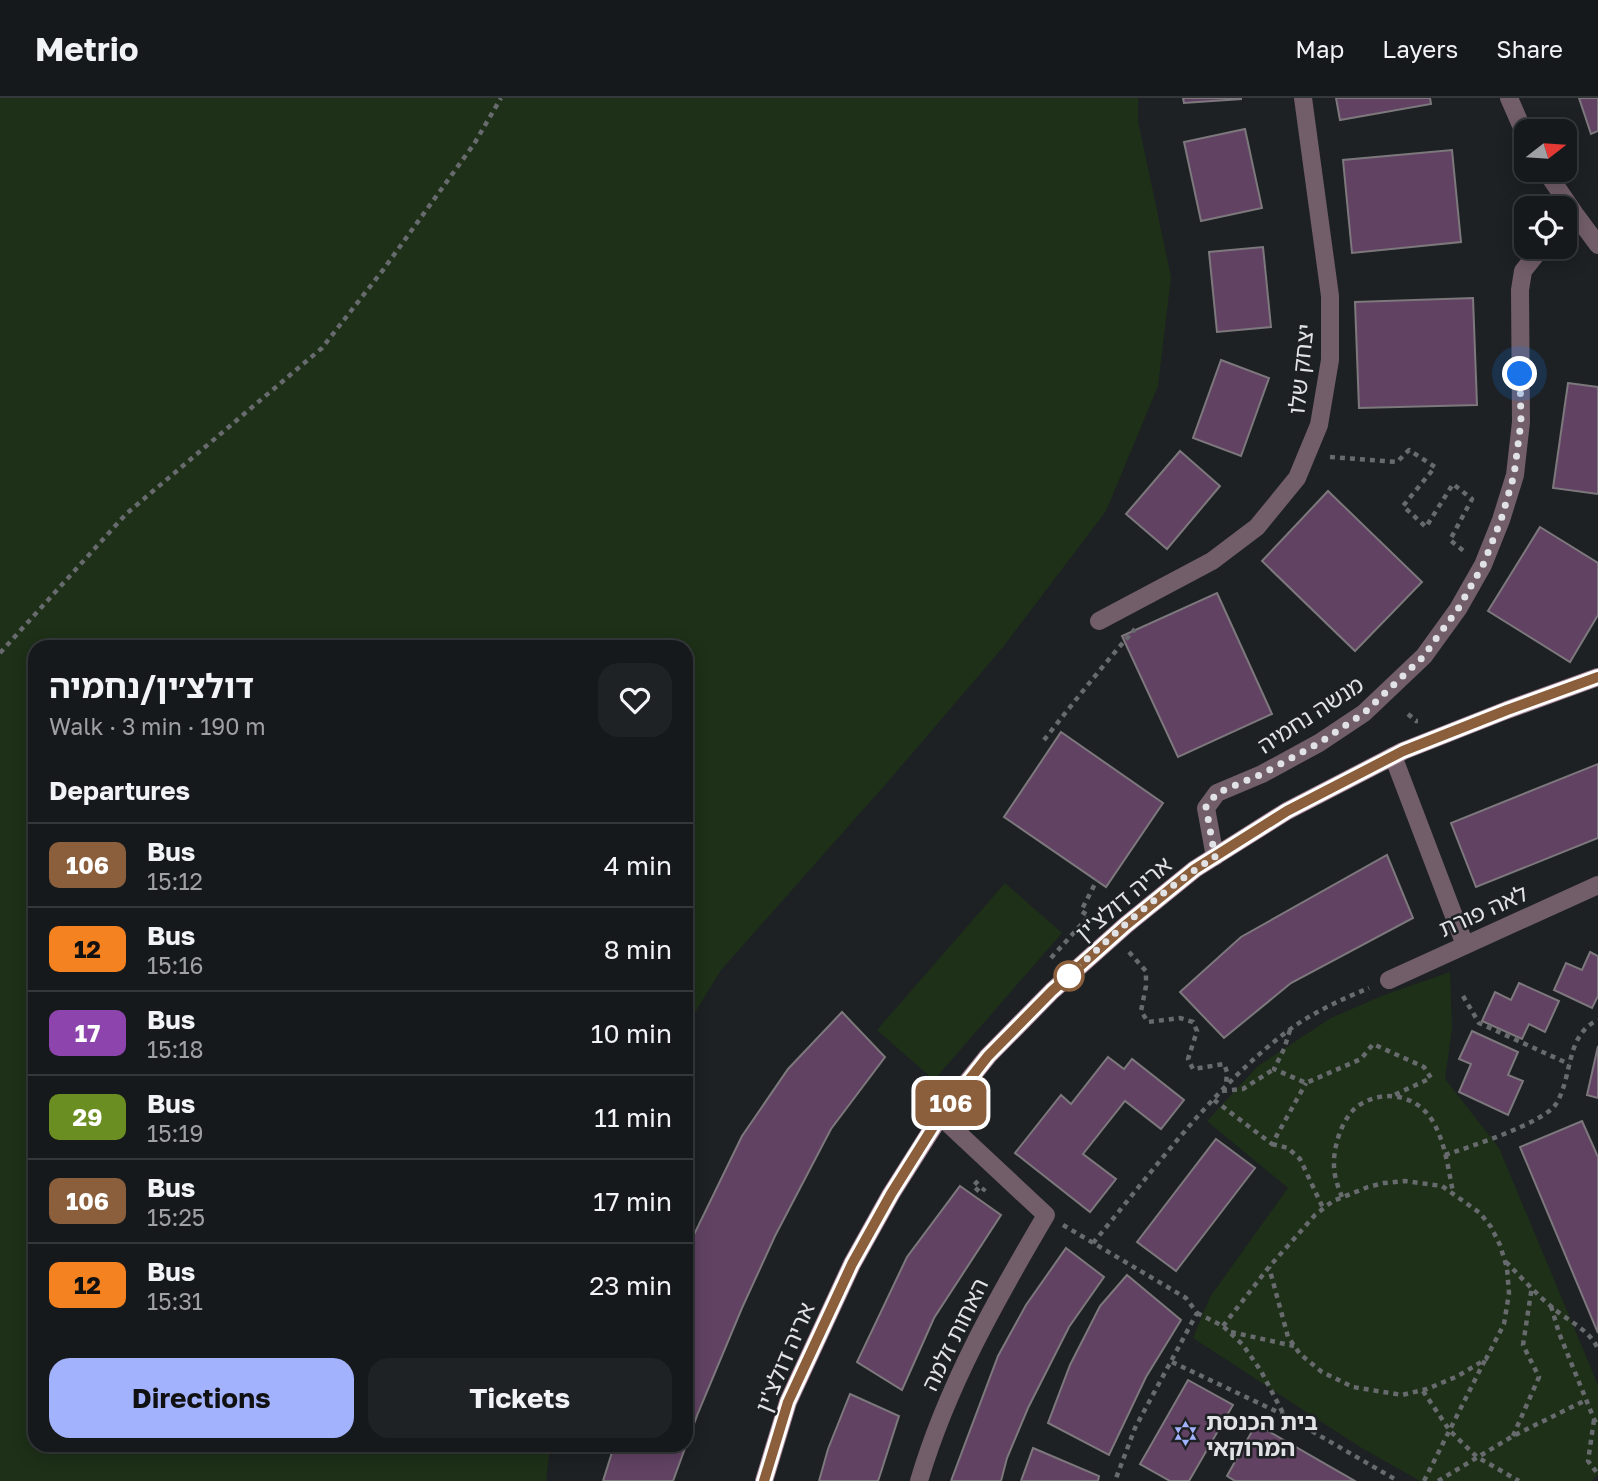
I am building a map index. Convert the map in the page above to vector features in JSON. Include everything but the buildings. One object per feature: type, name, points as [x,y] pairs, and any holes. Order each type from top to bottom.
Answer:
[{"type":"street","name":"יצחק שלו","points":[[1099,621],[1212,561],[1257,527],[1297,478],[1320,425],[1329,360],[1330,296],[1303,98]]},
{"type":"street","points":[[1509,98],[1518,119]]},
{"type":"street","points":[[1577,226],[1598,245]]},
{"type":"street","name":"מנשה נחמיה","points":[[1215,857],[1206,807],[1217,793],[1273,768],[1319,743],[1364,713],[1424,656],[1458,609],[1483,565],[1501,520],[1514,475],[1521,422],[1520,290],[1523,271],[1532,259]]},
{"type":"street","name":"אריה דולצ'ין","points":[[764,1481],[788,1402],[852,1264],[891,1194],[940,1116],[988,1056],[1052,991],[1195,869],[1287,811],[1393,756],[1598,677]]},
{"type":"street","points":[[1393,756],[1465,945]]},
{"type":"street","name":"לאה פורת","points":[[1389,980],[1598,885]]},
{"type":"street","points":[[940,1116],[1046,1215]]},
{"type":"street","name":"האחות זלמה","points":[[919,1481],[931,1442],[958,1377],[999,1296],[1046,1215]]},
{"type":"path","points":[[0,653],[126,514],[322,348],[383,270],[474,144],[501,98]]},
{"type":"path","points":[[1307,455],[1397,462],[1409,450],[1435,467],[1403,506],[1426,527],[1453,484],[1472,499],[1450,540],[1483,565]]},
{"type":"path","points":[[1044,740],[1096,676]]},
{"type":"path","points":[[1084,906],[1097,880]]},
{"type":"path","points":[[1114,936],[1146,971],[1141,1011],[1148,1022],[1180,1018],[1193,1022],[1197,1031],[1188,1059],[1193,1069],[1224,1064],[1227,1072],[1226,1086]]},
{"type":"path","points":[[1093,1243],[1234,1077],[1290,1029],[1346,997],[1389,980]]},
{"type":"path","points":[[1463,996],[1479,1023],[1569,1064]]},
{"type":"path","points":[[1445,1155],[1529,1124],[1548,1113],[1556,1104],[1579,1035],[1598,1020]]},
{"type":"path","points":[[1222,1091],[1243,1089],[1274,1069],[1290,1029]]},
{"type":"path","points":[[1272,1144],[1306,1083],[1361,1059],[1374,1044],[1424,1067],[1431,1078],[1392,1096]]},
{"type":"path","points":[[1274,1069],[1306,1083]]},
{"type":"path","points":[[1342,1197],[1333,1165],[1343,1126],[1361,1104],[1379,1097],[1392,1096],[1405,1097],[1431,1118],[1441,1136],[1454,1193]]},
{"type":"path","points":[[1213,1100],[1272,1144],[1288,1148],[1300,1159],[1323,1208]]},
{"type":"path","points":[[1223,1326],[1269,1267],[1315,1215],[1342,1197],[1368,1186],[1405,1181],[1442,1186],[1480,1213],[1500,1244],[1505,1261],[1509,1293],[1504,1324],[1424,1481]]},
{"type":"path","points":[[976,1183],[974,1186],[981,1192],[984,1189]]},
{"type":"path","points":[[1046,1215],[1186,1298],[1197,1313],[1223,1326],[1242,1345],[1261,1371],[1284,1415]]},
{"type":"path","points":[[1505,1261],[1551,1306],[1575,1323],[1598,1349]]},
{"type":"path","points":[[1269,1267],[1288,1337],[1294,1347],[1322,1372],[1353,1387],[1402,1395],[1423,1391],[1458,1377],[1486,1359]]},
{"type":"path","points":[[1513,1436],[1539,1377],[1523,1345],[1532,1286]]},
{"type":"path","points":[[1551,1306],[1559,1333],[1598,1426]]},
{"type":"path","points":[[1115,1481],[1135,1428],[1197,1313]]},
{"type":"path","points":[[1228,1331],[1294,1347]]},
{"type":"path","points":[[1172,1362],[1284,1415],[1398,1481]]},
{"type":"path","points":[[1423,1391],[1450,1431],[1477,1457],[1519,1481]]},
{"type":"path","points":[[1438,1481],[1513,1436],[1586,1400]]},
{"type":"path","points":[[1594,1419],[1588,1461],[1598,1474]]},
{"type":"green space","points":[[0,98],[1138,98],[1138,121],[1171,277],[1158,386],[1106,511],[1003,647],[721,970],[693,1016],[693,640],[28,640],[28,1452],[549,1452],[546,1481],[0,1481]]},
{"type":"green space","points":[[1005,883],[1062,933],[934,1080],[877,1030]]},
{"type":"green space","points":[[1450,972],[1452,1028],[1445,1079],[1499,1148],[1598,1385],[1598,1474],[1592,1481],[1420,1481],[1360,1447],[1193,1338],[1210,1297],[1288,1188],[1207,1121],[1258,1066],[1331,1018],[1384,995]]},
{"type":"bus line","name":"106","points":[[764,1481],[788,1402],[816,1338],[852,1264],[891,1194],[940,1116],[988,1056],[1052,991],[1126,925],[1195,869],[1287,811],[1403,751],[1598,677]]},
{"type":"place","name":"בית הכנסת המרוקאי","points":[[1186,1434]]},
{"type":"route","points":[[1069,976],[1126,925],[1195,869],[1215,857],[1206,807],[1217,793],[1262,774],[1319,743],[1364,713],[1424,656],[1458,609],[1483,565],[1501,520],[1514,475],[1521,422],[1520,374]]}]
